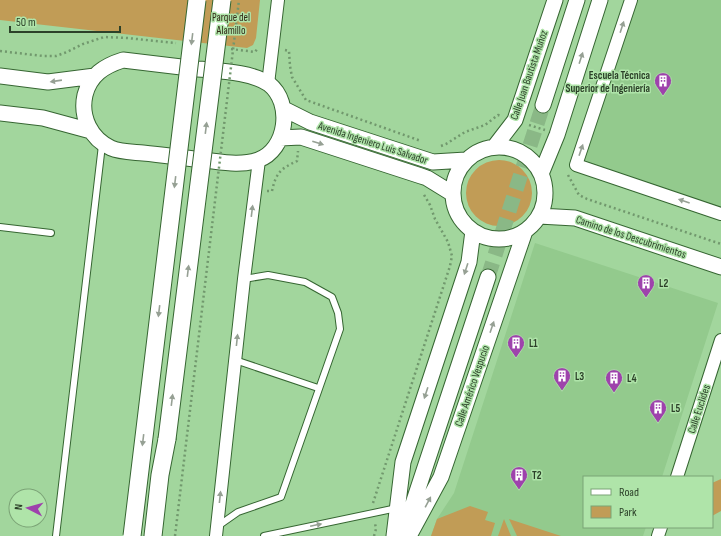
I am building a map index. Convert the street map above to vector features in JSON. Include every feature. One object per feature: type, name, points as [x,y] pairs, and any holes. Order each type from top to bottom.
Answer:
[{"type":"main road","points":[[132,536],[197,0]]},
{"type":"main road","points":[[153,536],[160,475],[167,439],[222,0]]},
{"type":"main road","points":[[164,536],[171,475],[167,439]]},
{"type":"street","points":[[268,84],[278,0]]},
{"type":"street","name":"Calle Juan Bautista Muñoz","points":[[495,146],[514,120],[555,0]]},
{"type":"street","points":[[544,105],[577,0]]},
{"type":"street","points":[[541,174],[557,135],[600,0]]},
{"type":"street","points":[[630,0],[576,165],[721,214]]},
{"type":"street","points":[[123,60],[246,74],[268,84],[276,92],[284,109],[285,120],[280,138],[270,152],[259,160],[240,164],[112,149],[102,143],[91,131],[85,117],[84,102],[87,88],[95,76],[109,65],[123,60]]},
{"type":"street","points":[[0,76],[48,82],[95,76]]},
{"type":"street","name":"Avenida Ingeniero Luis Salvador","points":[[284,109],[303,120],[432,162],[466,160]]},
{"type":"street","points":[[0,113],[43,118],[91,131]]},
{"type":"street","name":"Avenida Ingeniero Luis Salvador","points":[[280,138],[301,137],[427,178],[453,194]]},
{"type":"street","points":[[495,146],[509,148],[523,153],[534,162],[541,174],[545,188],[544,202],[539,216],[533,224],[524,231],[508,238],[489,238],[473,231],[462,221],[455,208],[453,194],[456,176],[466,160],[474,153],[484,148],[495,146]]},
{"type":"street","points":[[216,531],[259,160]]},
{"type":"street","name":"Camino de los Descubrimientos","points":[[539,216],[575,218],[721,267]]},
{"type":"street","points":[[394,536],[403,462],[469,262],[473,231]]},
{"type":"street","name":"Calle Américo Vespucio","points":[[409,536],[441,477],[524,231]]},
{"type":"street","points":[[402,536],[488,277]]},
{"type":"street","name":"Calle Euclides","points":[[677,476],[721,340]]},
{"type":"lane","points":[[56,536],[102,143]]},
{"type":"lane","points":[[0,227],[51,233]]},
{"type":"lane","points":[[216,531],[238,512],[281,497],[318,388],[340,329],[338,313],[332,298],[305,282],[268,275],[244,279]]},
{"type":"lane","points":[[235,360],[318,388]]},
{"type":"lane","points":[[264,536],[398,508]]},
{"type":"path","points":[[175,536],[239,0]]},
{"type":"path","points":[[0,51],[56,56],[83,44],[104,37],[182,44]]},
{"type":"path","points":[[228,49],[255,52],[260,44]]},
{"type":"path","points":[[280,49],[289,51],[292,77],[306,100],[424,142]]},
{"type":"path","points":[[438,147],[446,144],[464,132],[485,125],[498,115],[506,118]]},
{"type":"path","points":[[528,125],[551,133]]},
{"type":"path","points":[[264,191],[272,192],[275,178],[285,167],[297,161],[298,152]]},
{"type":"path","points":[[567,170],[568,178],[579,195],[587,199],[721,244]]},
{"type":"path","points":[[371,507],[452,256],[448,242],[435,219],[430,204],[424,194],[424,189]]},
{"type":"path","points":[[374,536],[376,529],[375,523]]},
{"type":"shaded area","name":"Escuela Técnica Superior de Ingeniería","points":[[631,0],[721,0],[721,214],[576,165]]},
{"type":"shaded area","points":[[535,243],[718,303],[662,476],[583,476],[583,528],[646,528],[643,536],[431,536],[437,519],[454,493]]},
{"type":"green space","name":"Parque del Alamillo","points":[[0,0],[260,0],[256,38],[253,45],[247,48],[0,20]]},
{"type":"green space","points":[[499,160],[512,163],[522,170],[529,180],[532,193],[529,206],[522,216],[512,223],[499,226],[486,223],[476,216],[469,206],[466,193],[469,180],[476,170],[486,163]]},
{"type":"green space","points":[[721,479],[721,511],[713,515],[713,483]]},
{"type":"green space","points":[[470,506],[488,512],[485,520],[495,523],[491,536],[431,536],[437,519]]},
{"type":"green space","points":[[504,519],[511,536],[498,536]]},
{"type":"green space","points":[[509,519],[561,536],[517,536]]},
{"type":"tunnel","points":[[488,277],[543,105]]},
{"type":"place","name":"Escuela Técnica Superior de Ingeniería","points":[[663,96]]},
{"type":"place","name":"L2","points":[[646,298]]},
{"type":"place","name":"L1","points":[[516,358]]},
{"type":"place","name":"L3","points":[[562,391]]},
{"type":"place","name":"L4","points":[[614,393]]},
{"type":"place","name":"L5","points":[[658,423]]},
{"type":"place","name":"T2","points":[[519,490]]}]
